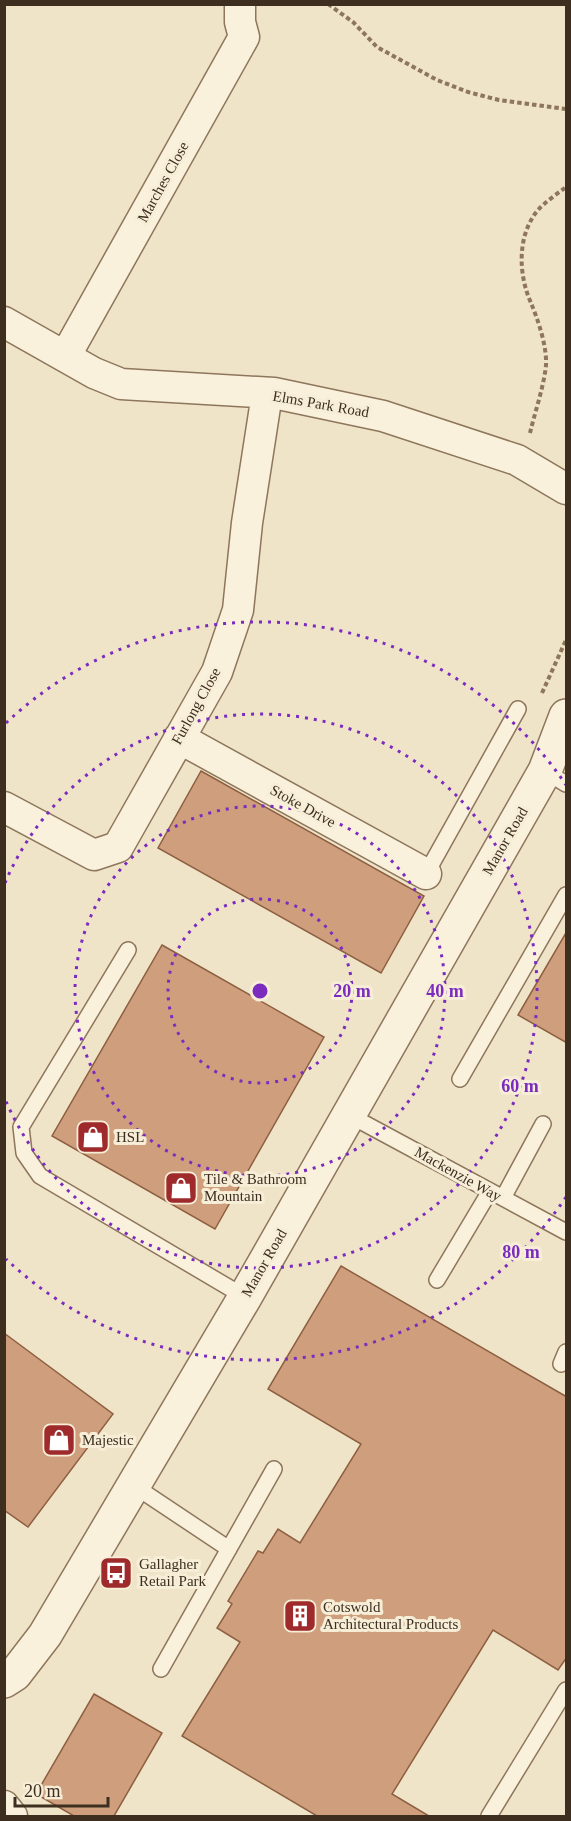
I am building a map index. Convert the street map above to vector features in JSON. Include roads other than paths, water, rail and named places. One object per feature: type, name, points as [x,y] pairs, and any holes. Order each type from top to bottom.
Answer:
[{"type":"street","name":"Marches Close","points":[[66,355],[244,37],[240,22],[240,4]]},
{"type":"street","name":"Elms Park Road","points":[[4,322],[66,355],[94,373],[121,384],[274,393],[382,416],[517,460],[567,489]]},
{"type":"street","name":"Furlong Close","points":[[4,807],[94,855],[118,847],[217,672],[238,610],[247,523],[267,394]]},
{"type":"street","name":"Manor Road","points":[[8,1686],[45,1635],[350,1115],[556,778],[567,716]]},
{"type":"street","name":"Stoke Drive","points":[[179,738],[426,874]]},
{"type":"street","points":[[4,1806],[12,1816]]},
{"type":"lane","points":[[426,874],[518,709]]},
{"type":"lane","points":[[460,1079],[567,895]]},
{"type":"lane","points":[[128,950],[21,1127],[24,1153],[40,1176],[245,1297]]},
{"type":"lane","name":"Mackenzie Way","points":[[350,1115],[567,1232]]},
{"type":"lane","points":[[438,1280],[543,1124]]},
{"type":"lane","points":[[161,1669],[273,1469]]},
{"type":"lane","points":[[133,1485],[229,1549]]},
{"type":"lane","points":[[489,1816],[567,1690]]},
{"type":"place","name":"HSL","points":[[93,1137]]},
{"type":"place","name":"Tile & Bathroom Mountain","points":[[181,1188]]},
{"type":"place","name":"Majestic","points":[[59,1440]]},
{"type":"place","name":"Gallagher Retail Park","points":[[116,1573]]},
{"type":"place","name":"Cotswold Architectural Products","points":[[300,1616]]}]
